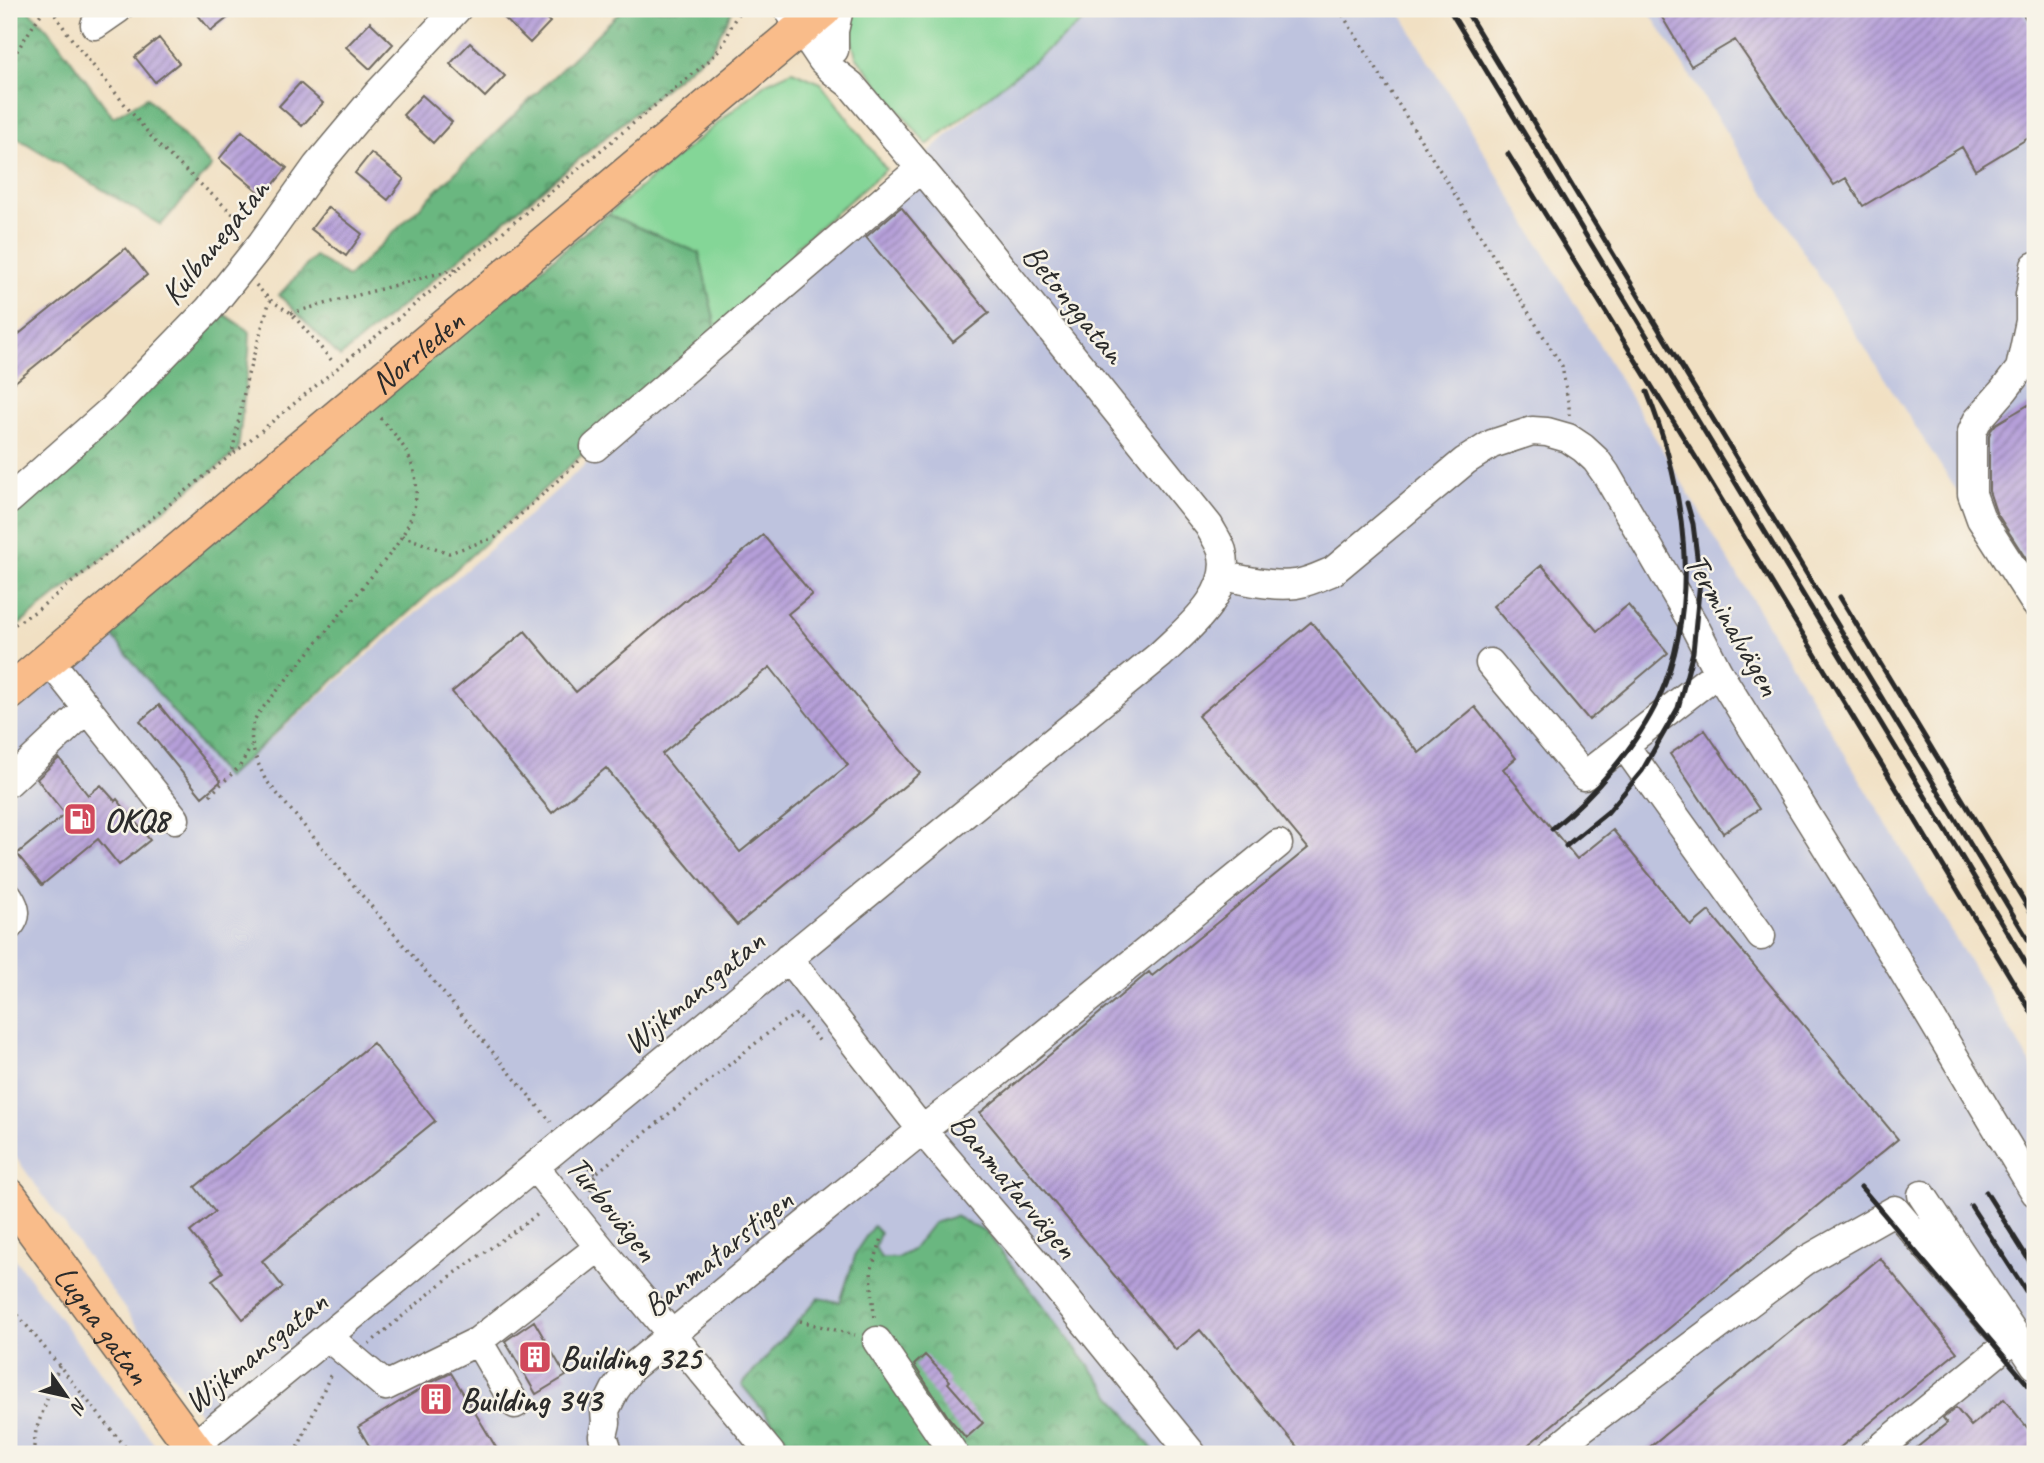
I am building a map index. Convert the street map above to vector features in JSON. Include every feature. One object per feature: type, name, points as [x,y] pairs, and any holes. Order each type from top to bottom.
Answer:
[{"type":"main road","name":"Norrleden","points":[[9,693],[766,56],[801,15]]},
{"type":"main road","name":"Norrleden","points":[[9,667],[801,15]]},
{"type":"main road","name":"Lugna gatan","points":[[9,1196],[192,1452]]},
{"type":"street","name":"Kulbanegatan","points":[[9,500],[111,410],[209,309],[262,243],[317,166],[379,92],[457,9]]},
{"type":"street","points":[[828,55],[839,9]]},
{"type":"street","name":"Betonggatan","points":[[801,15],[828,55],[833,71],[851,85],[921,168],[1209,526],[1222,552],[1223,576]]},
{"type":"street","name":"Betonggatan","points":[[766,56],[795,49],[828,55]]},
{"type":"street","points":[[595,446],[921,168]]},
{"type":"street","points":[[2035,266],[2020,369],[1977,421],[1972,432],[1972,494],[1981,519],[2035,603]]},
{"type":"street","name":"Terminalvägen","points":[[1223,576],[1295,584],[1333,570],[1465,461],[1492,444],[1532,431],[1568,438],[1583,448],[1606,474],[1695,627],[1718,672],[1889,947],[2035,1192]]},
{"type":"street","name":"Wijkmansgatan","points":[[192,1452],[448,1237],[1160,655],[1191,626],[1213,598],[1223,576]]},
{"type":"street","points":[[49,660],[175,819]]},
{"type":"street","points":[[1490,663],[1584,776],[1718,672]]},
{"type":"street","points":[[9,782],[88,709]]},
{"type":"street","points":[[1624,745],[1761,936]]},
{"type":"street","name":"Banmatarstigen","points":[[609,1454],[603,1436],[605,1410],[630,1369],[1278,844]]},
{"type":"street","points":[[9,897],[16,913],[9,926]]},
{"type":"street","name":"Banmatarvägen","points":[[788,958],[922,1130],[1053,1283],[1192,1454]]},
{"type":"street","name":"Turbovägen","points":[[535,1167],[598,1248],[673,1334],[771,1454]]},
{"type":"street","points":[[1922,1195],[2035,1365]]},
{"type":"street","points":[[1551,1454],[1581,1428],[1805,1261],[1895,1210],[2009,1343],[1872,1454]]},
{"type":"street","points":[[328,1337],[386,1386],[478,1341],[598,1248]]},
{"type":"street","points":[[877,1340],[954,1454]]},
{"type":"street","points":[[478,1341],[515,1404]]},
{"type":"path","points":[[9,63],[44,9]]},
{"type":"path","points":[[51,9],[158,145],[253,232]]},
{"type":"path","points":[[9,628],[36,611],[232,454],[712,58],[725,41],[741,9]]},
{"type":"path","points":[[1339,9],[1562,366],[1569,407],[1568,438]]},
{"type":"path","points":[[291,313],[459,268]]},
{"type":"path","points":[[232,454],[247,377],[270,300],[291,313],[333,362]]},
{"type":"path","points":[[295,1454],[330,1376],[447,1279],[594,1174],[265,779],[251,747],[251,729],[257,715],[390,554],[415,509],[417,478],[402,446],[376,414]]},
{"type":"path","points":[[402,536],[449,552],[496,537],[595,446]]},
{"type":"path","points":[[209,795],[240,766],[251,747]]},
{"type":"path","points":[[800,1321],[877,1340],[871,1271],[883,1235]]},
{"type":"path","points":[[9,1304],[131,1454]]},
{"type":"path","points":[[33,1454],[36,1430],[60,1366]]},
{"type":"shaded area","points":[[1086,9],[1398,9],[2035,1071],[2035,1454],[227,1454],[9,1148],[9,719],[106,628],[226,778],[544,502]]},
{"type":"shaded area","points":[[1647,9],[2035,9],[2035,620],[1980,527]]},
{"type":"shaded area","points":[[9,1251],[162,1454],[9,1454]]},
{"type":"green space","points":[[9,9],[28,9],[52,34],[113,117],[147,97],[212,166],[161,225],[9,135]]},
{"type":"green space","points":[[623,9],[733,9],[712,49],[340,357],[279,295],[315,256],[348,277]]},
{"type":"green space","points":[[857,9],[1099,9],[927,145],[856,56],[847,25]]},
{"type":"green space","points":[[792,71],[821,83],[886,169],[797,246],[780,281],[717,332],[699,253],[607,215],[766,83]]},
{"type":"green space","points":[[607,214],[699,253],[717,332],[226,778],[106,628]]},
{"type":"green space","points":[[218,310],[250,332],[238,451],[9,633],[9,504]]},
{"type":"green space","points":[[955,1216],[987,1233],[1154,1451],[1150,1454],[798,1454],[742,1385],[818,1298],[840,1302],[857,1250],[873,1226],[880,1233],[875,1247],[881,1258],[897,1258],[912,1250],[933,1223]]},
{"type":"building","points":[[193,9],[239,9],[211,31]]},
{"type":"building","points":[[495,9],[536,9],[550,22],[530,43]]},
{"type":"building","points":[[1657,9],[2020,9],[2035,34],[2035,134],[1975,170],[1962,147],[1863,206],[1846,178],[1834,185],[1735,40],[1691,66]]},
{"type":"building","points":[[370,22],[393,44],[370,69],[346,47]]},
{"type":"building","points":[[159,38],[179,63],[155,82],[135,57]]},
{"type":"building","points":[[470,43],[505,76],[485,97],[450,64]]},
{"type":"building","points":[[300,83],[323,103],[302,126],[279,106]]},
{"type":"building","points":[[422,95],[452,122],[433,143],[403,115]]},
{"type":"building","points":[[242,131],[287,168],[264,196],[219,159]]},
{"type":"building","points":[[371,153],[404,179],[388,200],[355,173]]},
{"type":"building","points":[[328,207],[362,234],[346,256],[311,229]]},
{"type":"building","points":[[901,207],[989,313],[953,342],[866,237]]},
{"type":"building","points":[[126,248],[147,275],[9,387],[9,342]]},
{"type":"building","points":[[2035,401],[2035,573],[1996,512],[1989,491],[1989,436],[1996,424]]},
{"type":"building","points":[[763,535],[812,594],[788,614],[920,773],[737,925],[606,768],[552,813],[452,692],[525,631],[576,692]],"holes":[[[770,667],[848,765],[740,852],[662,754]]]},
{"type":"building","points":[[1542,565],[1597,631],[1628,605],[1668,653],[1589,720],[1493,606]]},
{"type":"building","points":[[1311,622],[1419,753],[1475,707],[1516,758],[1503,769],[1577,859],[1613,830],[1691,926],[1709,911],[1898,1139],[1517,1454],[1303,1454],[1200,1330],[1176,1350],[980,1113],[1149,972],[1152,976],[1308,848],[1198,716]]},
{"type":"building","points":[[159,705],[221,781],[202,797],[140,721]]},
{"type":"building","points":[[1705,730],[1759,809],[1723,833],[1670,754]]},
{"type":"building","points":[[59,758],[88,795],[101,785],[115,801],[117,799],[150,840],[119,865],[98,839],[42,885],[17,854],[65,814],[37,779]]},
{"type":"building","points":[[373,1043],[435,1121],[262,1261],[283,1287],[243,1319],[212,1280],[223,1272],[190,1232],[215,1212],[195,1187]]},
{"type":"building","points":[[1880,1258],[1957,1352],[1832,1454],[1641,1454]]},
{"type":"building","name":"Building 325","points":[[534,1321],[566,1376],[536,1394],[505,1341]]},
{"type":"building","points":[[925,1355],[950,1381],[948,1383],[983,1423],[966,1438],[949,1418],[914,1365]]},
{"type":"building","name":"Building 343","points":[[451,1373],[500,1454],[374,1454],[358,1427]]},
{"type":"building","points":[[2004,1399],[2035,1437],[2035,1454],[1909,1454],[1947,1423],[1943,1418],[1956,1408],[1971,1426]]},
{"type":"railway","points":[[1449,9],[2035,978]]},
{"type":"railway","points":[[1465,9],[2035,951]]},
{"type":"railway","points":[[1508,154],[1706,474],[2035,1018]]},
{"type":"railway","points":[[1552,829],[1598,786],[1639,734],[1659,698],[1672,661],[1681,622],[1684,583],[1679,505],[1671,467],[1647,392]]},
{"type":"railway","points":[[1566,846],[1608,812],[1642,771],[1678,708],[1693,652],[1700,581],[1693,524],[1687,503]]},
{"type":"railway","points":[[1840,597],[2035,919]]},
{"type":"railway","points":[[1861,1187],[2035,1393]]},
{"type":"railway","points":[[1986,1192],[2035,1270]]},
{"type":"railway","points":[[1971,1206],[2035,1305]]},
{"type":"place","name":"OKQ8","points":[[80,819]]},
{"type":"place","name":"Building 325","points":[[535,1357]]},
{"type":"place","name":"Building 343","points":[[436,1399]]}]
